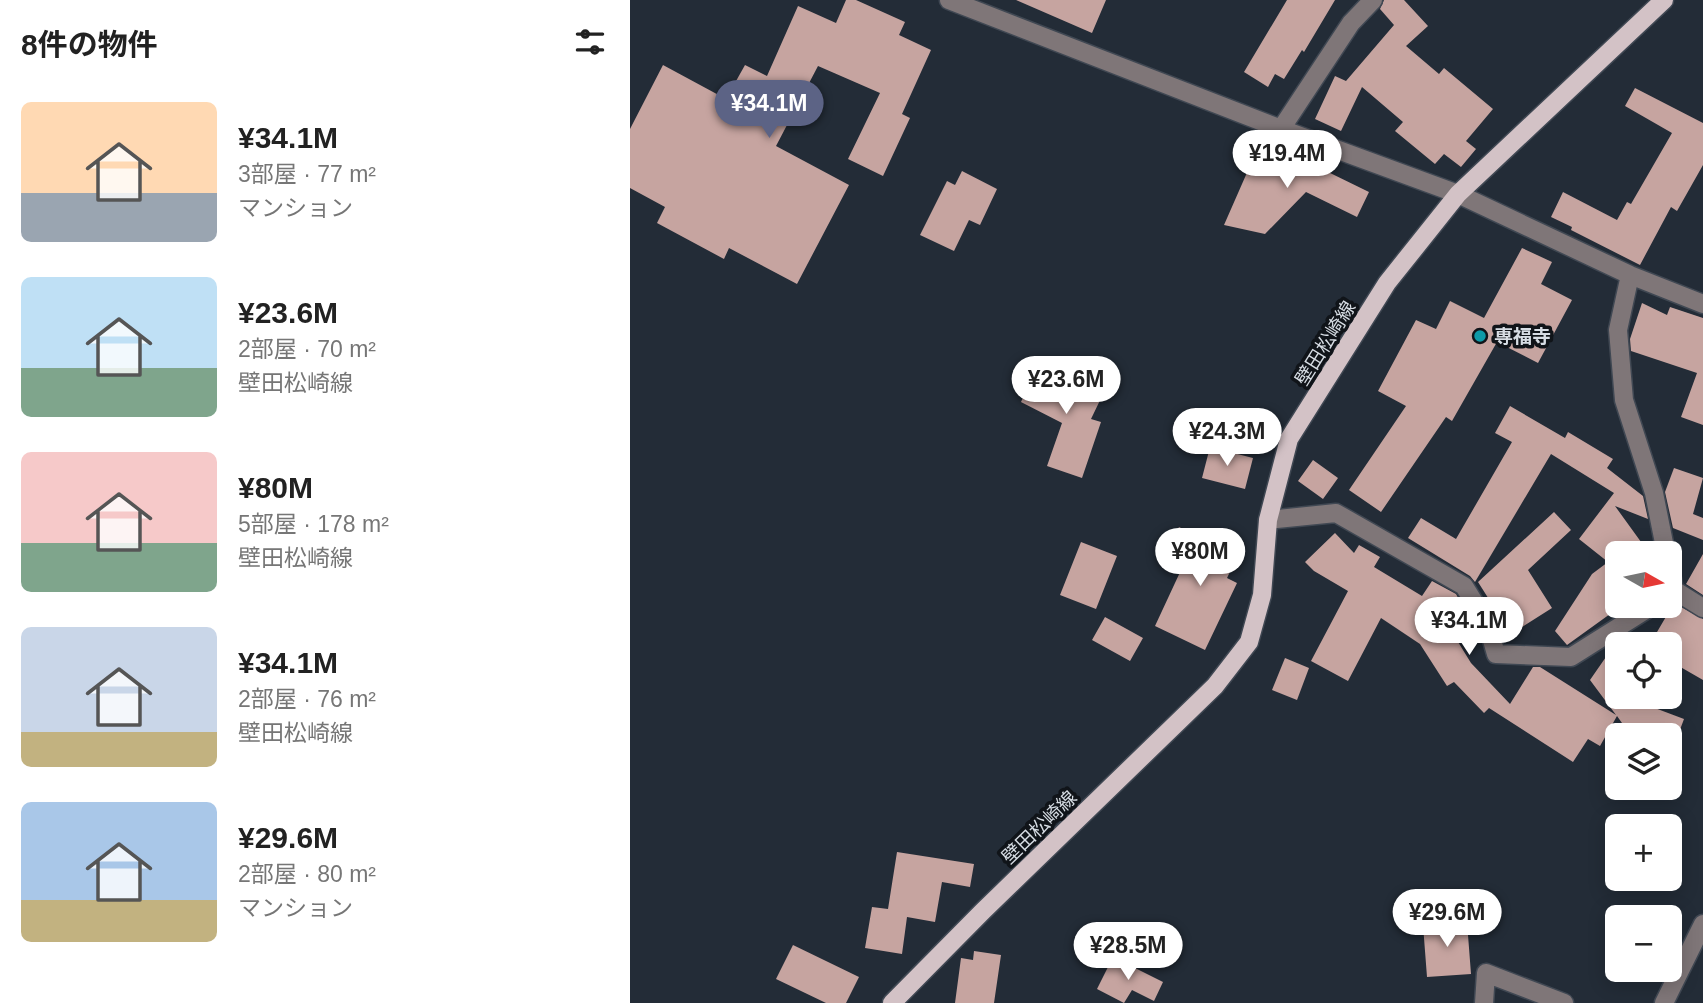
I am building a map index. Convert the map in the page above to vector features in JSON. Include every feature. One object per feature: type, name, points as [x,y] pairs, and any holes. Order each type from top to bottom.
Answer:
[{"type":"main road","name":"壁田松崎線","points":[[892,1003],[1224,675],[1250,642],[1262,595],[1268,520],[1289,439],[1387,283],[1458,194],[1664,0]]},
{"type":"street","points":[[949,0],[1281,129],[1458,194],[1630,275],[1703,304]]},
{"type":"street","points":[[1281,129],[1351,23],[1373,0]]},
{"type":"street","points":[[1630,275],[1618,330],[1624,400],[1654,492],[1664,541]]},
{"type":"street","points":[[1268,520],[1336,513],[1464,586],[1488,623],[1496,654],[1571,657],[1632,618]]},
{"type":"street","points":[[1682,596],[1703,608]]},
{"type":"street","points":[[1664,1003],[1703,924]]},
{"type":"street","points":[[1484,1003],[1486,973],[1564,1003]]},
{"type":"building","points":[[846,0],[856,0],[905,22],[899,35],[931,50],[902,114],[910,118],[883,176],[848,159],[880,93],[818,66],[776,146],[849,185],[797,284],[729,248],[724,259],[657,223],[665,207],[630,188],[630,129],[663,65],[726,99],[745,65],[767,76],[798,6],[836,23]]},
{"type":"building","points":[[1016,0],[1106,0],[1092,33]]},
{"type":"building","points":[[1287,0],[1335,0],[1304,52],[1302,50],[1284,79],[1275,74],[1268,87],[1244,72]]},
{"type":"building","points":[[1384,0],[1404,0],[1428,26],[1406,46],[1439,74],[1444,68],[1493,109],[1466,141],[1476,149],[1461,167],[1444,154],[1435,164],[1395,131],[1403,122],[1362,87],[1341,131],[1315,119],[1335,76],[1346,81],[1394,25],[1380,9]]},
{"type":"building","points":[[1635,88],[1703,123],[1703,165],[1677,211],[1671,207],[1640,265],[1551,217],[1563,192],[1617,220],[1627,202],[1631,204],[1672,133],[1625,106]]},
{"type":"building","points":[[1260,143],[1328,170],[1326,171],[1369,192],[1357,217],[1306,192],[1265,234],[1224,225]]},
{"type":"building","points":[[962,171],[997,189],[980,225],[969,220],[954,251],[920,235],[947,181],[955,185]]},
{"type":"building","name":"専福寺","points":[[1522,248],[1552,262],[1541,284],[1572,300],[1538,363],[1497,342],[1452,421],[1446,417],[1381,512],[1349,490],[1406,406],[1378,391],[1416,320],[1436,329],[1450,301],[1484,318]]},
{"type":"building","points":[[1642,303],[1667,315],[1670,307],[1703,318],[1703,425],[1681,417],[1697,373],[1631,351],[1630,339]]},
{"type":"building","points":[[1040,361],[1104,392],[1091,419],[1101,422],[1082,478],[1047,466],[1062,423],[1021,402]]},
{"type":"building","points":[[1510,406],[1565,438],[1568,432],[1613,459],[1607,468],[1643,496],[1648,519],[1615,506],[1640,541],[1605,541],[1605,560],[1579,539],[1614,493],[1551,454],[1475,582],[1470,576],[1408,538],[1421,518],[1456,539],[1512,442],[1495,433]]},
{"type":"building","points":[[1210,447],[1253,458],[1245,489],[1202,478]]},
{"type":"building","points":[[1313,460],[1338,478],[1323,499],[1298,481]]},
{"type":"building","points":[[1674,468],[1703,478],[1693,514],[1703,518],[1703,540],[1673,528],[1665,492]]},
{"type":"building","points":[[1554,512],[1571,530],[1528,570],[1552,608],[1511,634],[1478,582]]},
{"type":"building","points":[[1179,527],[1219,547],[1226,534],[1244,543],[1227,578],[1237,583],[1205,650],[1155,626],[1188,555],[1169,546]]},
{"type":"building","points":[[1335,533],[1354,553],[1359,545],[1380,557],[1374,567],[1422,596],[1432,581],[1456,594],[1461,603],[1447,624],[1471,663],[1510,704],[1533,667],[1540,667],[1616,715],[1612,709],[1657,709],[1684,719],[1682,724],[1622,723],[1617,716],[1613,723],[1605,723],[1605,737],[1600,746],[1588,739],[1573,762],[1489,708],[1484,713],[1454,682],[1447,686],[1420,644],[1381,618],[1348,681],[1311,661],[1348,591],[1314,571],[1305,562]]},
{"type":"building","points":[[1081,542],[1117,556],[1096,609],[1060,595]]},
{"type":"building","points":[[1703,554],[1703,595],[1686,584]]},
{"type":"building","points":[[1605,564],[1605,618],[1567,645],[1555,631],[1592,574]]},
{"type":"building","points":[[1682,607],[1703,619],[1703,680],[1682,668],[1682,632],[1657,632],[1665,618],[1682,618]]},
{"type":"building","points":[[1105,617],[1143,638],[1130,661],[1092,640]]},
{"type":"building","points":[[1285,658],[1309,668],[1297,700],[1272,690]]},
{"type":"building","points":[[1605,658],[1605,700],[1590,680]]},
{"type":"building","points":[[897,852],[974,864],[970,887],[942,882],[935,922],[907,917],[902,954],[865,948],[872,907],[888,909]]},
{"type":"building","points":[[1467,922],[1471,974],[1427,977],[1423,925]]},
{"type":"building","points":[[793,945],[859,977],[846,1003],[826,1003],[776,979]]},
{"type":"building","points":[[974,951],[1001,955],[994,1003],[955,1003],[961,958],[973,960]]},
{"type":"building","points":[[1113,957],[1163,982],[1154,1001],[1132,990],[1124,1003],[1097,989]]},
{"type":"place","name":"専福寺","points":[[1480,336]]}]
